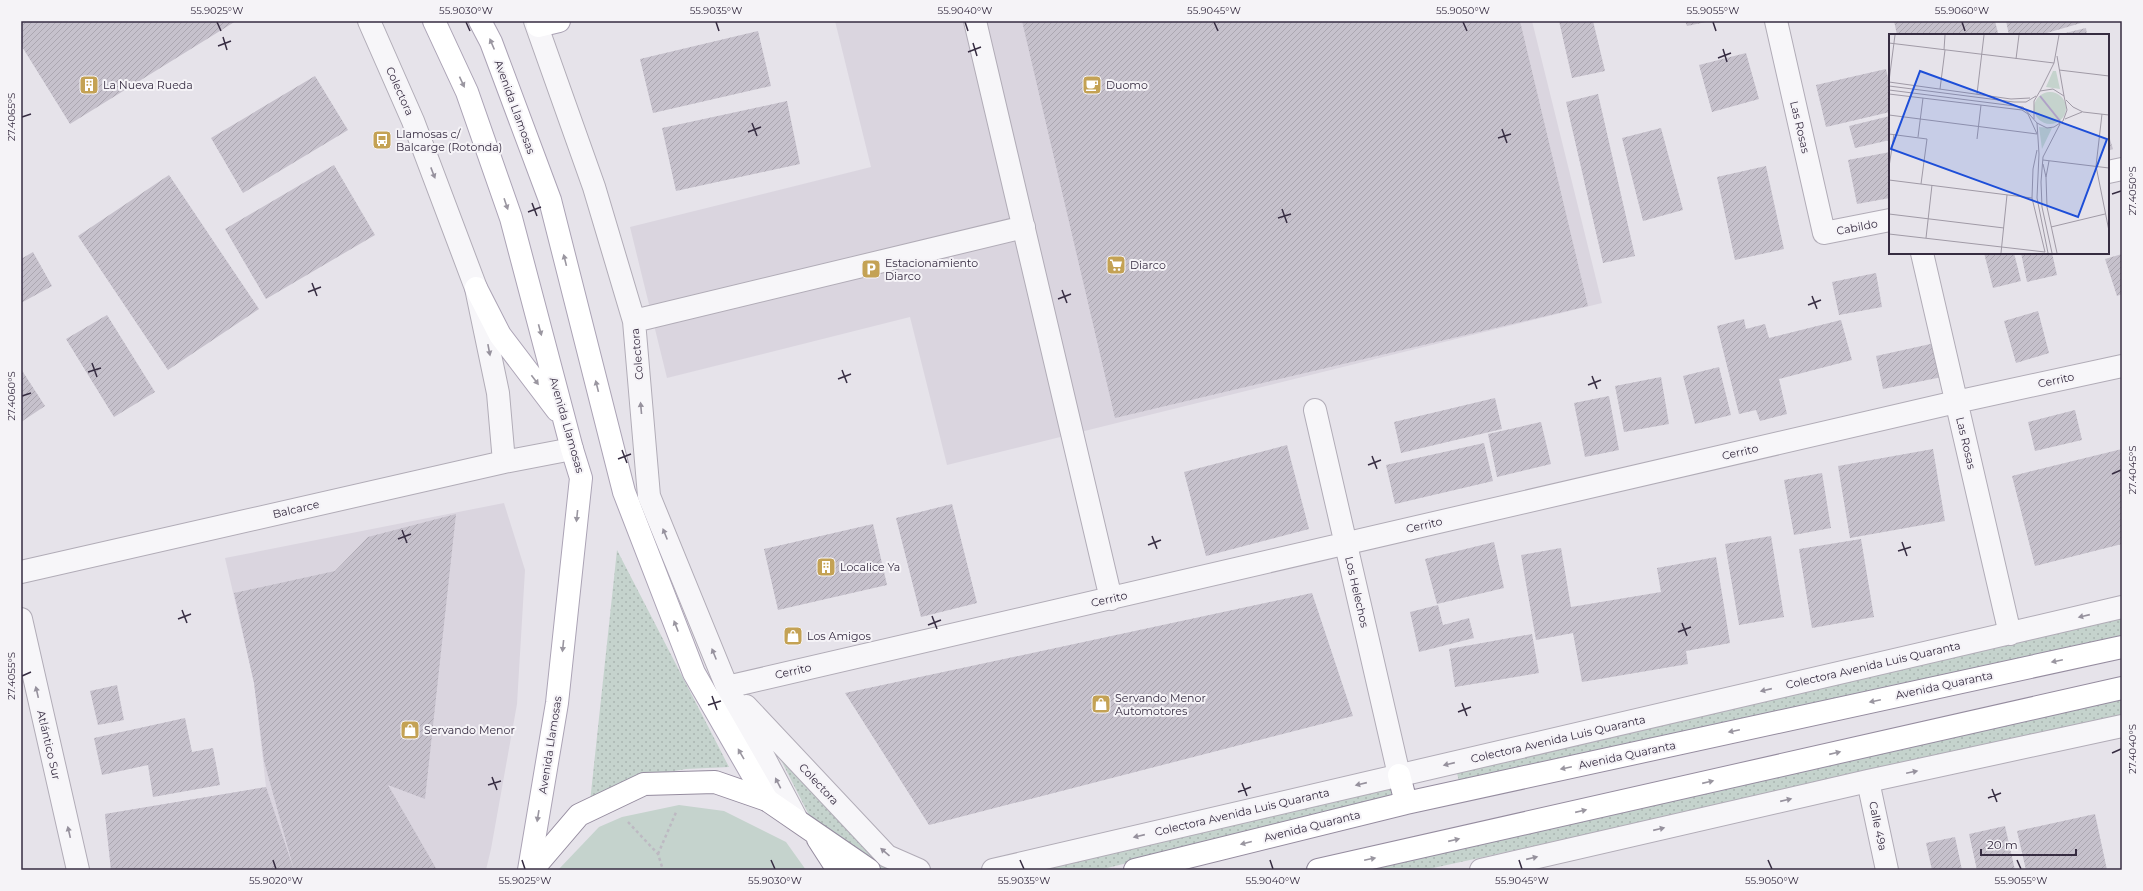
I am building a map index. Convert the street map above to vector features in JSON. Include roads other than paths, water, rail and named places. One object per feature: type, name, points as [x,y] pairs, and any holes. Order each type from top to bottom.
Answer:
[{"type":"main road","name":"Avenida Llamosas","points":[[434,21],[467,92],[511,218],[564,420],[581,478],[557,703],[531,870]]},
{"type":"main road","name":"Avenida Llamosas","points":[[480,21],[491,42],[550,200],[624,492],[694,674],[767,800]]},
{"type":"main road","points":[[536,24],[559,21]]},
{"type":"main road","points":[[476,288],[500,334],[564,420]]},
{"type":"main road","name":"Avenida Quaranta","points":[[1135,870],[1406,803],[2122,646]]},
{"type":"main road","points":[[1318,870],[2122,688]]},
{"type":"main road","points":[[1399,775],[1406,803]]},
{"type":"main road","points":[[531,870],[579,815],[644,784],[715,782],[767,800],[869,870]]},
{"type":"main road","points":[[804,824],[838,870]]},
{"type":"street","name":"Colectora","points":[[369,21],[413,121],[476,288],[498,392],[504,462]]},
{"type":"street","points":[[975,21],[1111,599]]},
{"type":"street","name":"Las Rosas","points":[[1776,21],[1824,233]]},
{"type":"street","name":"Colectora","points":[[536,24],[594,186],[634,321],[649,496],[727,686],[804,824]]},
{"type":"street","points":[[2109,172],[2122,169]]},
{"type":"street","name":"Cabildo","points":[[1824,233],[1889,220]]},
{"type":"street","points":[[634,321],[1024,227]]},
{"type":"street","name":"Las Rosas","points":[[1922,254],[2010,634]]},
{"type":"street","name":"Cerrito","points":[[727,686],[1111,599],[1956,402],[2122,366]]},
{"type":"street","name":"Los Helechos","points":[[1315,410],[1399,775]]},
{"type":"street","name":"Balcarce","points":[[21,572],[504,462],[572,449]]},
{"type":"street","name":"Colectora Avenida Luis Quaranta","points":[[993,870],[2122,607]]},
{"type":"street","name":"Atlántico Sur","points":[[21,619],[78,870]]},
{"type":"street","name":"Colectora","points":[[727,686],[887,856],[919,870]]},
{"type":"street","points":[[1482,870],[1868,781],[2122,726]]},
{"type":"street","name":"Calle 49a","points":[[1868,781],[1887,870]]},
{"type":"place","name":"La Nueva Rueda","points":[[89,85]]},
{"type":"place","name":"Duomo","points":[[1092,85]]},
{"type":"place","name":"Llamosas c/ Balcarge (Rotonda)","points":[[382,140]]},
{"type":"place","name":"Diarco","points":[[1116,265]]},
{"type":"place","name":"Estacionamiento Diarco","points":[[871,269]]},
{"type":"place","name":"Localice Ya","points":[[826,567]]},
{"type":"place","name":"Los Amigos","points":[[793,636]]},
{"type":"place","name":"Servando Menor Automotores","points":[[1101,704]]},
{"type":"place","name":"Servando Menor","points":[[410,730]]}]
